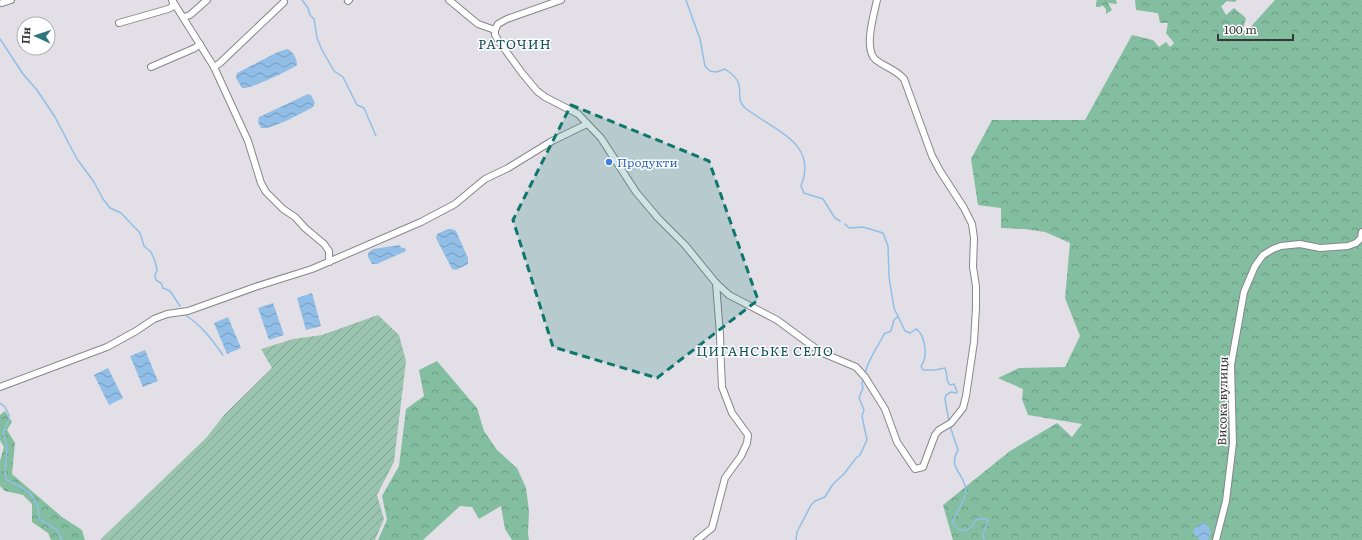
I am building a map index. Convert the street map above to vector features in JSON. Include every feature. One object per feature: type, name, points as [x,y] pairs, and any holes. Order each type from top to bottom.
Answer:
[{"type":"street","points":[[2,3],[11,0]]},
{"type":"street","points":[[184,17],[190,15],[207,0]]},
{"type":"street","points":[[448,0],[478,24],[495,30]]},
{"type":"street","points":[[560,0],[507,19],[498,24],[495,30],[495,35],[498,40],[530,84],[545,97],[578,114],[601,138],[636,192],[658,218],[685,245],[716,283],[729,295],[777,320],[825,354],[856,367],[865,377],[885,409],[897,442],[915,469],[923,467],[935,435],[939,430],[951,423],[963,408],[974,342],[976,308],[976,286],[973,267],[974,238],[972,224],[964,208],[932,156],[904,79],[893,69],[874,59],[870,53],[871,33],[877,0]]},
{"type":"street","points":[[172,1],[184,17],[214,67],[248,141],[261,183],[266,192],[283,209],[295,217],[305,228],[324,244],[329,251],[329,262]]},
{"type":"street","points":[[119,24],[168,9],[172,7],[172,1]]},
{"type":"street","points":[[214,67],[284,2]]},
{"type":"street","points":[[151,67],[196,48],[200,44]]},
{"type":"street","points":[[0,387],[107,347],[154,319],[167,314],[188,311],[255,287],[312,269],[431,217],[455,204],[485,179],[508,168],[552,141],[587,124]]},
{"type":"street","name":"Висока вулиця","points":[[1216,540],[1226,501],[1234,442],[1231,365],[1244,292],[1255,266],[1263,255],[1272,249],[1281,246],[1300,244],[1320,248],[1348,246],[1356,243],[1361,238],[1362,232]]},
{"type":"street","points":[[697,540],[712,528],[726,478],[741,456],[747,443],[748,435],[732,413],[722,387],[716,283]]},
{"type":"highlighted area","points":[[571,105],[709,161],[758,300],[657,378],[553,347],[513,220]]},
{"type":"green space","points":[[1097,0],[1116,0],[1117,4],[1108,3],[1112,10],[1106,14],[1106,9],[1102,5],[1100,7],[1096,7]]},
{"type":"green space","points":[[1135,0],[1237,0],[1235,2],[1227,1],[1221,6],[1226,15],[1234,8],[1246,18],[1243,29],[1246,32],[1275,0],[1362,0],[1362,540],[953,540],[943,505],[1010,451],[1057,423],[1072,437],[1082,424],[1028,415],[1022,399],[1023,389],[998,378],[1019,368],[1065,367],[1080,336],[1065,298],[1070,243],[1045,232],[1001,228],[1001,208],[978,205],[971,159],[992,120],[1085,120],[1132,35],[1153,40],[1159,47],[1166,42],[1170,47],[1174,43],[1166,33],[1168,23],[1160,23],[1158,13],[1136,10]]},
{"type":"green space","points":[[378,315],[399,335],[406,361],[394,462],[377,495],[384,519],[375,540],[101,540],[206,438],[225,414],[272,368],[261,349],[293,339],[322,335]]},
{"type":"green space","points":[[437,361],[477,408],[484,431],[497,450],[517,468],[526,488],[529,511],[529,540],[512,540],[505,529],[501,506],[479,519],[472,507],[460,506],[423,540],[378,540],[387,520],[382,496],[399,466],[406,409],[424,396],[419,370]]},
{"type":"green space","points":[[5,411],[12,422],[7,430],[15,443],[12,474],[62,517],[82,530],[85,540],[51,540],[48,533],[32,522],[32,504],[23,495],[5,491],[0,486],[0,461],[4,447],[0,440],[0,415]]},
{"type":"water","points":[[287,49],[294,56],[297,65],[260,83],[242,88],[236,78],[237,73]]},
{"type":"water","points":[[308,94],[311,95],[315,103],[313,107],[279,124],[261,128],[258,122],[259,117]]},
{"type":"water","points":[[448,229],[456,231],[468,258],[468,264],[456,270],[452,269],[436,238],[437,234]]},
{"type":"water","points":[[399,245],[402,248],[405,248],[406,251],[377,264],[372,264],[368,257],[368,253],[373,249]]},
{"type":"water","points":[[312,293],[321,326],[306,330],[297,298]]},
{"type":"water","points":[[273,303],[284,335],[269,340],[258,308]]},
{"type":"water","points":[[228,317],[241,348],[227,354],[214,323]]},
{"type":"water","points":[[145,350],[158,381],[143,387],[130,356]]},
{"type":"water","points":[[108,368],[123,398],[109,405],[94,375]]},
{"type":"water","points":[[1204,523],[1210,529],[1211,533],[1208,540],[1200,540],[1194,534],[1193,530],[1200,524]]},
{"type":"waterway","points":[[302,0],[308,8],[310,15],[314,19],[317,38],[322,50],[334,71],[343,77],[357,105],[364,108],[376,136]]},
{"type":"waterway","points":[[686,0],[700,39],[705,66],[710,71],[716,72],[725,69],[732,74],[738,82],[740,88],[740,100],[745,108],[778,130],[795,144],[801,152],[804,162],[805,173],[801,186],[804,193],[823,199],[835,218],[840,221]]},
{"type":"waterway","points":[[0,39],[23,74],[37,90],[55,117],[77,159],[94,182],[103,199],[110,208],[121,213],[140,233],[144,246],[151,252],[155,261],[157,270],[155,276],[156,280],[161,283],[163,288],[170,291],[180,306]]},
{"type":"waterway","points":[[845,224],[849,228],[863,227],[883,233],[888,246],[889,277],[894,308],[905,331],[910,333],[916,329],[923,338],[925,348],[924,362],[921,366],[923,370],[945,368],[948,383],[950,385],[954,384],[957,392],[951,392],[946,395],[945,399],[949,422]]},
{"type":"waterway","points":[[184,314],[205,332],[223,355]]},
{"type":"waterway","points":[[865,374],[871,358],[884,334],[891,331],[894,320],[898,316]]},
{"type":"waterway","points":[[796,540],[797,532],[811,505],[815,501],[825,497],[833,484],[844,474],[860,455],[867,440],[862,416],[864,410],[859,398],[863,388],[862,383],[864,378]]},
{"type":"waterway","points":[[0,403],[5,407],[9,415],[8,422],[3,432],[7,448],[5,470],[6,479],[29,492],[38,506],[39,519],[57,530],[62,540]]},
{"type":"waterway","points":[[950,426],[958,450],[954,462],[965,484],[966,490],[963,502],[952,522],[954,526],[966,531],[977,519],[986,519],[988,521],[983,535],[984,540]]},
{"type":"place","name":"Продукти","points":[[609,162]]},
{"type":"district","name":"РАТОЧИН","points":[[515,43]]},
{"type":"district","name":"ЦИГАНСЬКЕ СЕЛО","points":[[765,350]]}]
